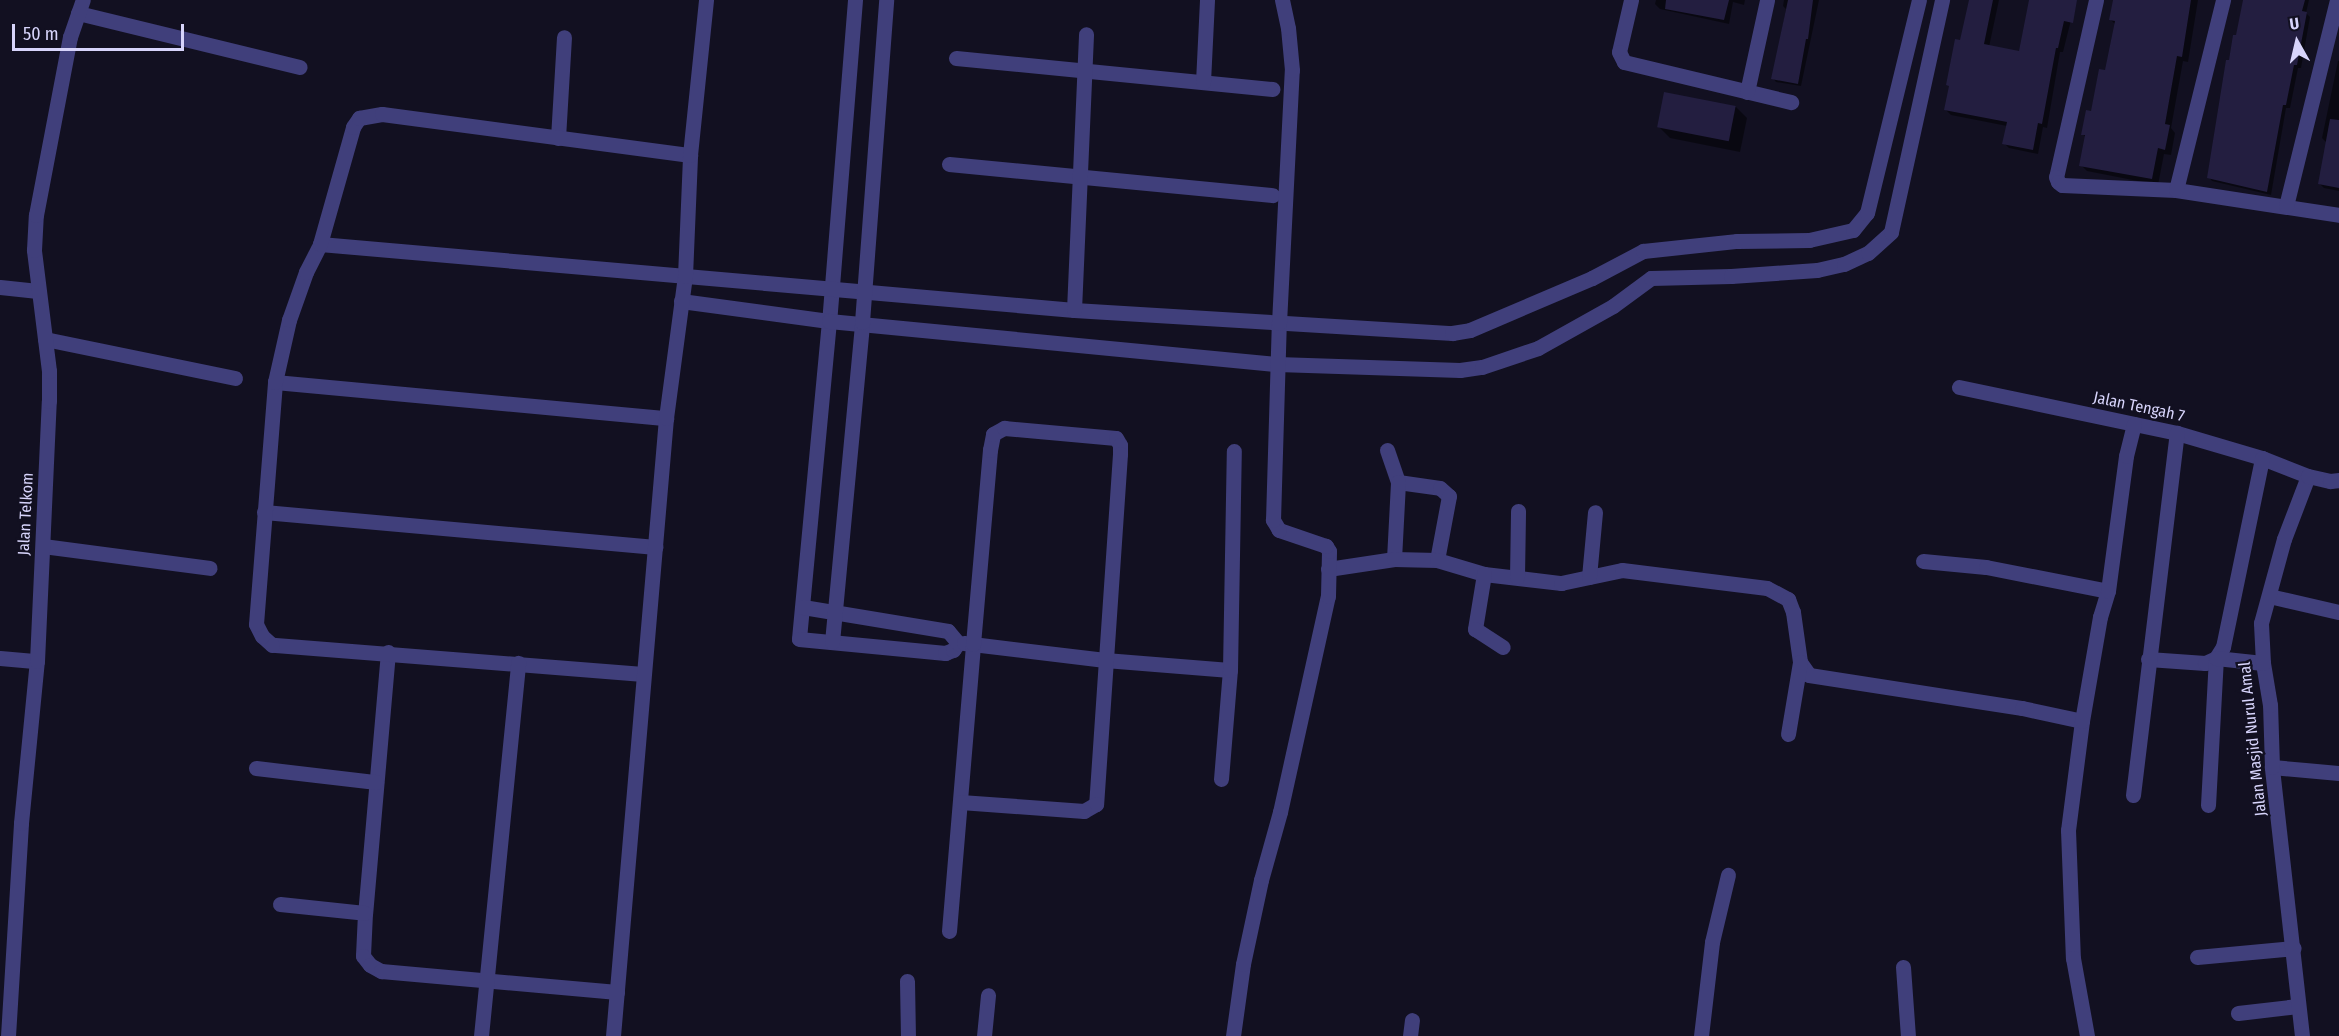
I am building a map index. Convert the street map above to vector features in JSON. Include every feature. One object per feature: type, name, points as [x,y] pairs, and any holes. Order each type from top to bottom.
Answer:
[{"type":"street","points":[[613,1036],[666,418],[685,276],[690,156],[706,0]]},
{"type":"street","points":[[855,0],[830,321],[798,639],[945,653],[966,643]]},
{"type":"street","points":[[832,642],[862,322],[886,0]]},
{"type":"street","points":[[1203,82],[1207,0]]},
{"type":"street","points":[[1233,1036],[1243,964],[1328,596],[1329,550],[1326,546],[1279,530],[1273,520],[1277,364],[1292,70],[1288,28],[1282,0]]},
{"type":"street","points":[[1631,0],[1619,52],[1624,62],[1791,102]]},
{"type":"street","points":[[1748,92],[1767,0]]},
{"type":"street","points":[[320,244],[1074,310],[1452,333],[1470,330],[1592,278],[1643,251],[1737,241],[1809,240],[1852,230],[1867,213],[1919,0]]},
{"type":"street","points":[[681,301],[830,321],[862,322],[1277,364],[1460,370],[1482,367],[1539,348],[1613,306],[1652,278],[1731,276],[1817,270],[1844,264],[1868,253],[1891,232],[1942,0]]},
{"type":"street","points":[[2096,0],[2056,177],[2062,185],[2176,190],[2339,215]]},
{"type":"street","points":[[2176,190],[2223,0]]},
{"type":"street","points":[[2286,206],[2337,0]]},
{"type":"street","points":[[81,7],[300,68]]},
{"type":"street","name":"Jalan Telkom","points":[[8,1036],[21,823],[37,662],[49,401],[45,339],[34,250],[36,215],[69,37],[81,7]]},
{"type":"street","points":[[1074,310],[1086,34]]},
{"type":"street","points":[[558,138],[564,37]]},
{"type":"street","points":[[956,58],[1272,89]]},
{"type":"street","points":[[643,674],[387,652],[272,645],[262,636],[256,624],[275,381],[289,320],[306,272],[320,244],[353,127],[359,118],[382,114],[690,156]]},
{"type":"street","points":[[949,164],[1273,195]]},
{"type":"street","points":[[1643,251],[1652,278]]},
{"type":"street","points":[[0,287],[38,291]]},
{"type":"street","points":[[45,339],[235,378]]},
{"type":"street","points":[[275,381],[666,418]]},
{"type":"street","name":"Jalan Tengah 7","points":[[1959,387],[2177,432],[2262,458],[2308,476]]},
{"type":"street","points":[[2087,1036],[2073,958],[2068,830],[2082,721],[2100,617],[2108,591],[2126,456],[2134,424]]},
{"type":"street","points":[[949,931],[960,802],[966,643],[993,434],[1004,428],[1116,438],[1120,446],[1120,454],[1094,807],[1084,811],[960,802]]},
{"type":"street","points":[[2133,795],[2177,432]]},
{"type":"street","points":[[1387,450],[1398,482],[1394,559]]},
{"type":"street","points":[[1221,779],[1230,670],[1234,451]]},
{"type":"street","points":[[2208,805],[2216,658],[2223,647],[2262,458]]},
{"type":"street","points":[[2308,476],[2330,481],[2339,480]]},
{"type":"street","name":"Jalan Masjid Nurul Amal","points":[[2302,1036],[2294,948],[2272,767],[2270,705],[2263,663],[2261,623],[2284,539],[2308,476]]},
{"type":"street","points":[[1398,482],[1440,488],[1449,496],[1437,560]]},
{"type":"street","points":[[1517,577],[1518,511]]},
{"type":"street","points":[[264,512],[655,547]]},
{"type":"street","points":[[1589,577],[1595,512]]},
{"type":"street","points":[[43,546],[210,568]]},
{"type":"street","points":[[1328,569],[1394,559],[1437,560],[1484,574],[1561,583],[1622,570],[1767,588],[1788,599],[1793,612],[1800,662],[1788,734]]},
{"type":"street","points":[[1923,561],[1986,567],[2108,591]]},
{"type":"street","points":[[1484,574],[1475,629],[1503,646]]},
{"type":"street","points":[[2269,596],[2339,612]]},
{"type":"street","points":[[802,607],[948,631],[966,643],[1105,660],[1230,670]]},
{"type":"street","points":[[859,645],[864,617]]},
{"type":"street","points":[[387,652],[363,956],[375,968],[381,970],[617,992]]},
{"type":"street","points":[[0,658],[37,662]]},
{"type":"street","points":[[2148,659],[2205,663],[2216,658],[2263,663]]},
{"type":"street","points":[[1800,662],[1809,675],[2022,708],[2082,721]]},
{"type":"street","points":[[481,1036],[518,663]]},
{"type":"street","points":[[2272,767],[2339,773]]},
{"type":"street","points":[[256,768],[376,782]]},
{"type":"street","points":[[1701,1036],[1709,959],[1728,875]]},
{"type":"street","points":[[280,904],[365,913]]},
{"type":"street","points":[[2197,957],[2294,948]]},
{"type":"street","points":[[1903,967],[1908,1036]]},
{"type":"street","points":[[907,981],[908,1036]]},
{"type":"street","points":[[984,1036],[988,995]]},
{"type":"street","points":[[2238,1013],[2298,1006]]},
{"type":"street","points":[[1410,1036],[1412,1020]]},
{"type":"building","points":[[1666,0],[1729,0],[1724,20],[1665,9]]},
{"type":"building","points":[[1788,0],[1813,0],[1808,39],[1806,39],[1798,84],[1771,79]]},
{"type":"building","points":[[1969,0],[1993,0],[1984,44],[2019,51],[2029,0],[2077,0],[2073,23],[2064,21],[2058,48],[2056,48],[2042,124],[2038,123],[2033,150],[2002,144],[2007,122],[1944,110],[1949,86],[1946,85],[1955,39],[1960,40]]},
{"type":"building","points":[[2113,0],[2191,0],[2182,57],[2177,56],[2165,124],[2170,125],[2165,150],[2158,148],[2152,179],[2079,166],[2085,135],[2081,135],[2086,110],[2091,111],[2099,69],[2105,70],[2115,21],[2109,20]]},
{"type":"building","points":[[2243,0],[2305,0],[2302,11],[2307,12],[2297,65],[2294,65],[2286,105],[2283,105],[2267,192],[2207,178],[2226,60],[2229,60]]},
{"type":"building","points":[[1664,92],[1736,106],[1729,141],[1657,127]]},
{"type":"building","points":[[2330,119],[2339,120],[2339,188],[2318,184]]}]
